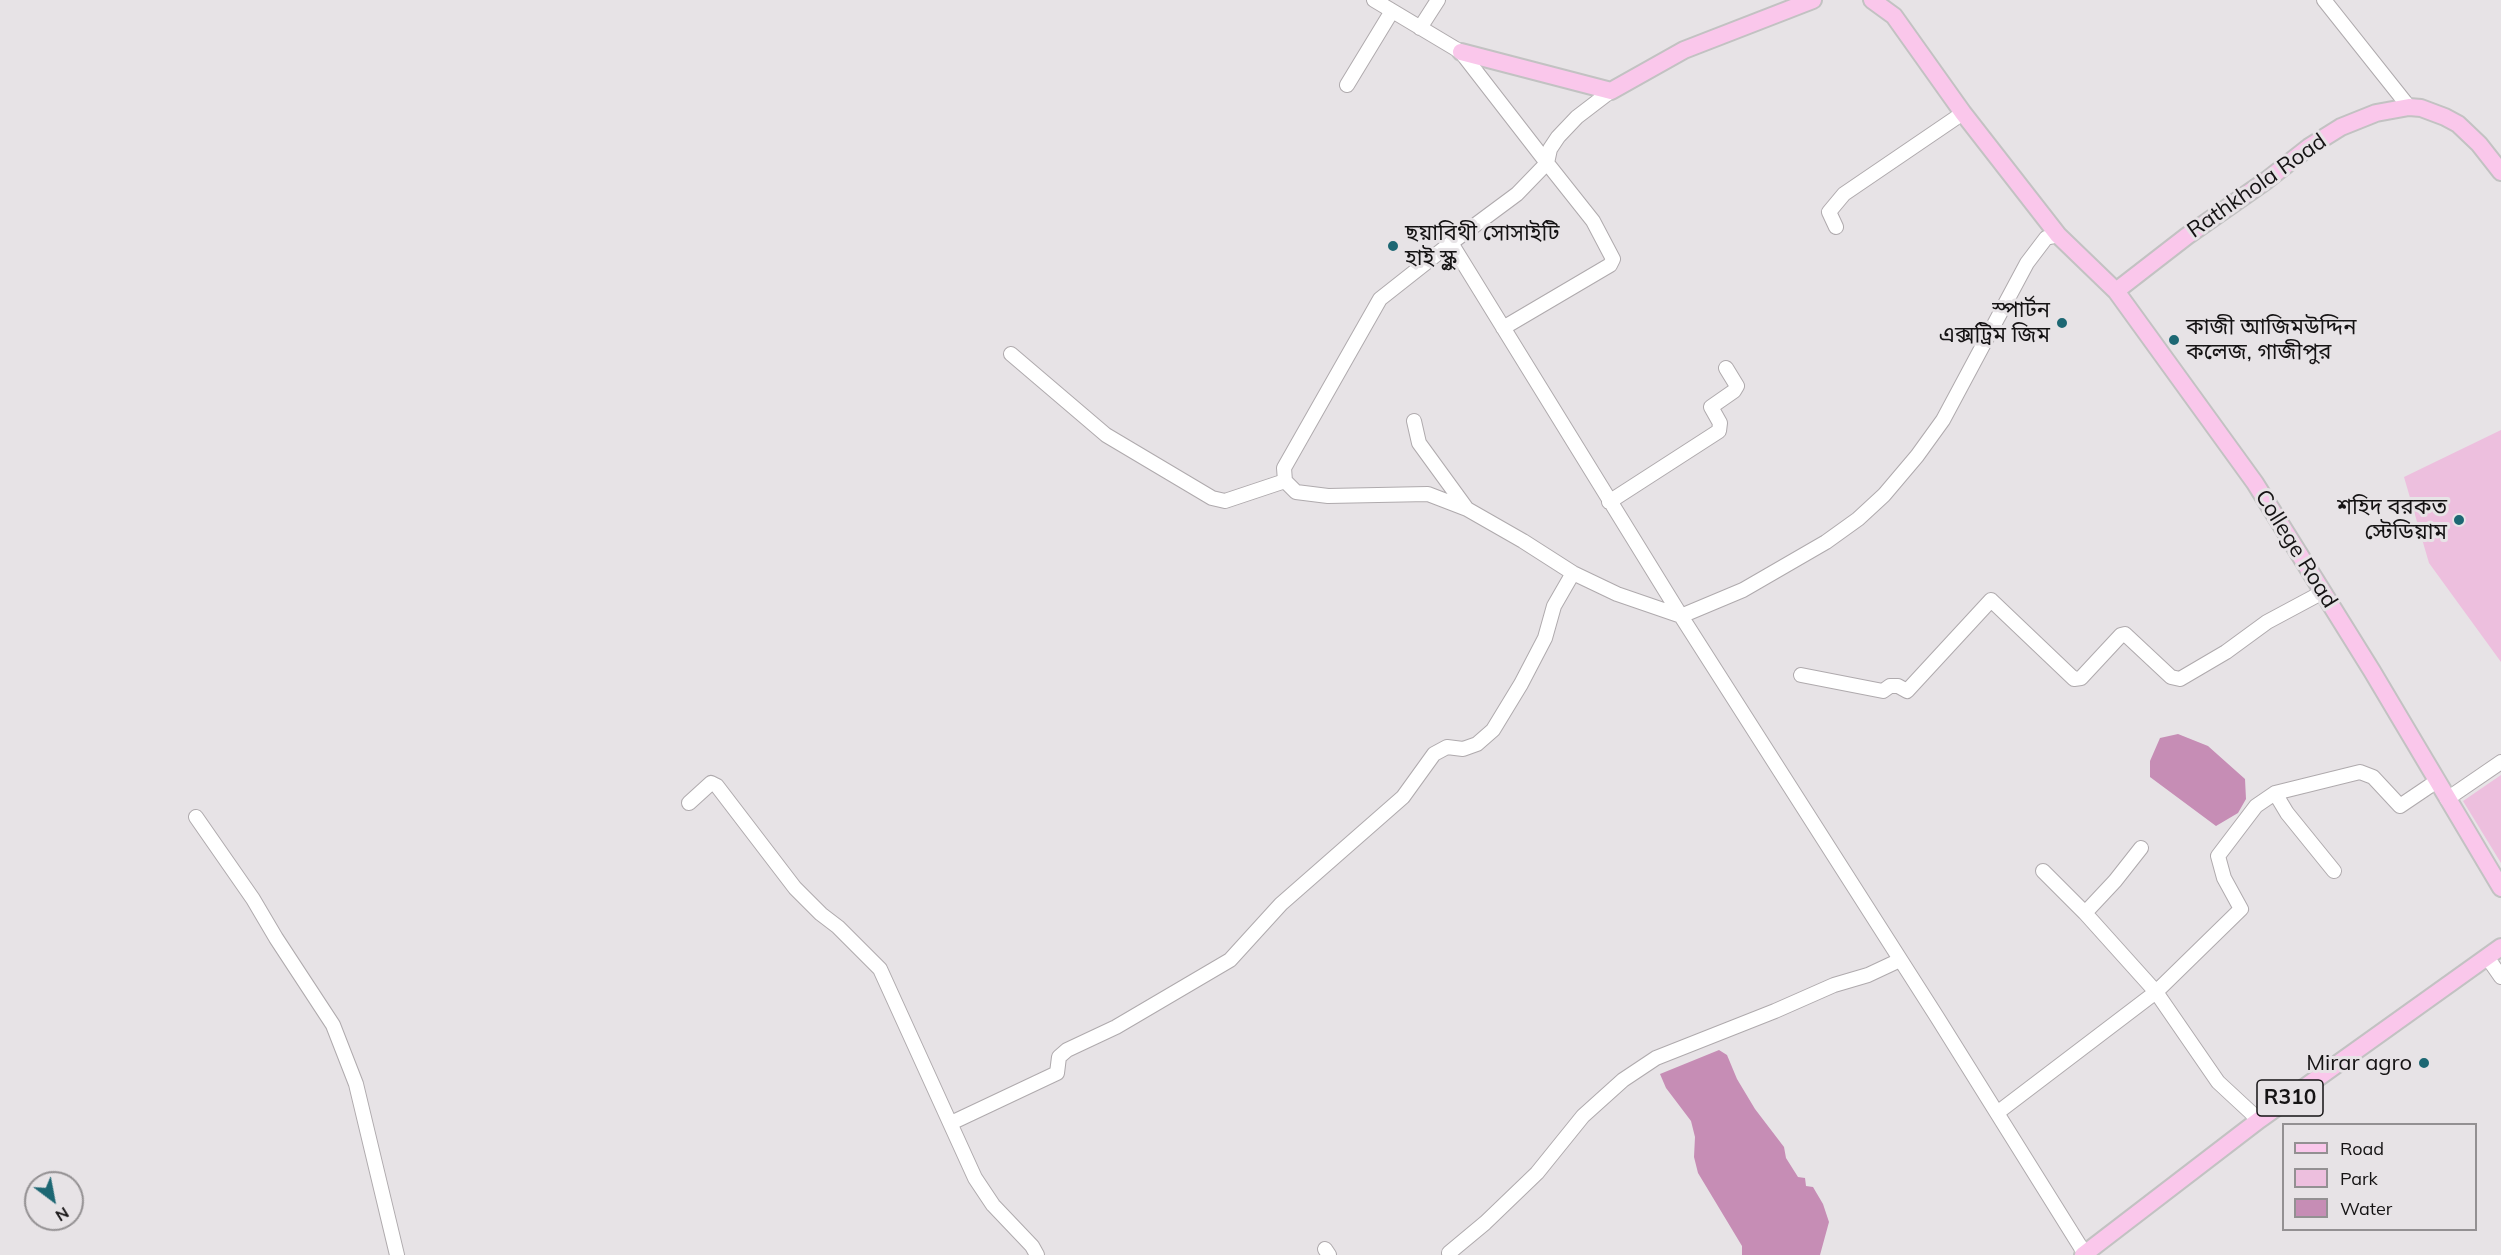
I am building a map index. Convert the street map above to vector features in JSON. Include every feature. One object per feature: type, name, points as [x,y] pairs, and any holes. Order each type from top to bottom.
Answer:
[{"type":"main road","points":[[1461,52],[1611,91],[1684,50],[1813,0]]},
{"type":"main road","name":"College Road","points":[[1872,0],[1894,16],[1963,113],[2058,235],[2116,291],[2255,483],[2501,888]]},
{"type":"main road","points":[[2409,107],[2434,112],[2458,124],[2479,144],[2501,172]]},
{"type":"main road","name":"Rathkhola Road","points":[[2116,291],[2309,147],[2358,119],[2393,108],[2409,107]]},
{"type":"main road","name":"R310","points":[[2084,1254],[2259,1120],[2494,952]]},
{"type":"street","points":[[1374,0],[1461,52],[1593,220],[1612,259],[1610,265],[1503,328]]},
{"type":"street","points":[[1420,28],[1438,0]]},
{"type":"street","points":[[2324,0],[2409,107]]},
{"type":"street","points":[[1347,85],[1392,10]]},
{"type":"street","points":[[1611,91],[1577,117],[1558,136],[1550,149],[1547,163],[1517,194],[1380,299],[1284,468],[1285,481],[1296,492],[1328,496],[1428,494],[1467,509],[1573,573],[1617,594],[1681,616],[1743,590],[1826,542],[1858,519],[1884,495],[1917,456],[1943,420],[2027,263],[2046,238],[2058,235]]},
{"type":"street","points":[[1836,227],[1829,212],[1844,194],[1963,113]]},
{"type":"street","points":[[1451,243],[1609,502],[2084,1254]]},
{"type":"street","points":[[1011,354],[1106,435],[1212,498],[1225,501],[1285,481]]},
{"type":"street","points":[[1609,502],[1719,431],[1720,423],[1711,407],[1734,391],[1737,386],[1726,368]]},
{"type":"street","points":[[1414,421],[1419,443],[1467,509]]},
{"type":"street","points":[[951,1123],[1057,1073],[1059,1056],[1068,1050],[1116,1027],[1230,960],[1281,904],[1402,797],[1434,754],[1447,747],[1463,749],[1477,744],[1493,730],[1545,638],[1554,606],[1573,573]]},
{"type":"street","points":[[1801,675],[1883,691],[1890,686],[1898,686],[1907,691],[1991,600],[2074,679],[2081,678],[2121,634],[2125,634],[2171,677],[2180,679],[2226,652],[2267,622],[2323,592]]},
{"type":"street","points":[[2447,799],[2501,762]]},
{"type":"street","points":[[1997,1113],[2156,992],[2241,909],[2224,878],[2218,856],[2256,806],[2275,793],[2360,772],[2373,777],[2400,806],[2437,782]]},
{"type":"street","points":[[688,803],[711,783],[717,786],[795,888],[880,969],[975,1178],[993,1205],[1032,1246],[1037,1255]]},
{"type":"street","points":[[2275,793],[2287,813],[2334,871]]},
{"type":"street","points":[[196,817],[253,899],[333,1025],[356,1084],[397,1255]]},
{"type":"street","points":[[2085,912],[2115,881],[2141,848]]},
{"type":"street","points":[[2043,871],[2085,912],[2156,992],[2218,1082],[2259,1120]]},
{"type":"street","points":[[2494,952],[2501,976]]},
{"type":"street","points":[[1449,1253],[1485,1223],[1537,1173],[1583,1116],[1623,1080],[1656,1058],[1834,985],[1868,975],[1900,960]]},
{"type":"green space","name":"শহিদ বরকত স্টেডিয়াম","points":[[2501,430],[2501,662],[2429,563],[2404,477]]},
{"type":"green space","points":[[2501,775],[2501,863],[2463,801]]},
{"type":"water","points":[[2178,734],[2208,746],[2245,779],[2246,799],[2238,813],[2216,826],[2150,777],[2150,761],[2160,738]]},
{"type":"water","points":[[1719,1050],[1727,1055],[1737,1079],[1755,1109],[1784,1147],[1786,1158],[1798,1177],[1805,1178],[1806,1186],[1813,1187],[1823,1204],[1829,1222],[1820,1255],[1742,1255],[1742,1246],[1698,1173],[1694,1157],[1695,1137],[1691,1121],[1666,1088],[1660,1074]]},
{"type":"place","name":"ছয়াবিথী সোসাইটি হাই স্কুল","points":[[1393,246]]},
{"type":"place","name":"স্পার্টন এক্সট্রিম জিম","points":[[2062,323]]},
{"type":"place","name":"কাজী আজিমউদ্দিন কলেজ, গাজীপুর","points":[[2174,340]]},
{"type":"place","name":"শহিদ বরকত স্টেডিয়াম","points":[[2459,520]]},
{"type":"place","name":"Mirar agro","points":[[2424,1063]]}]
